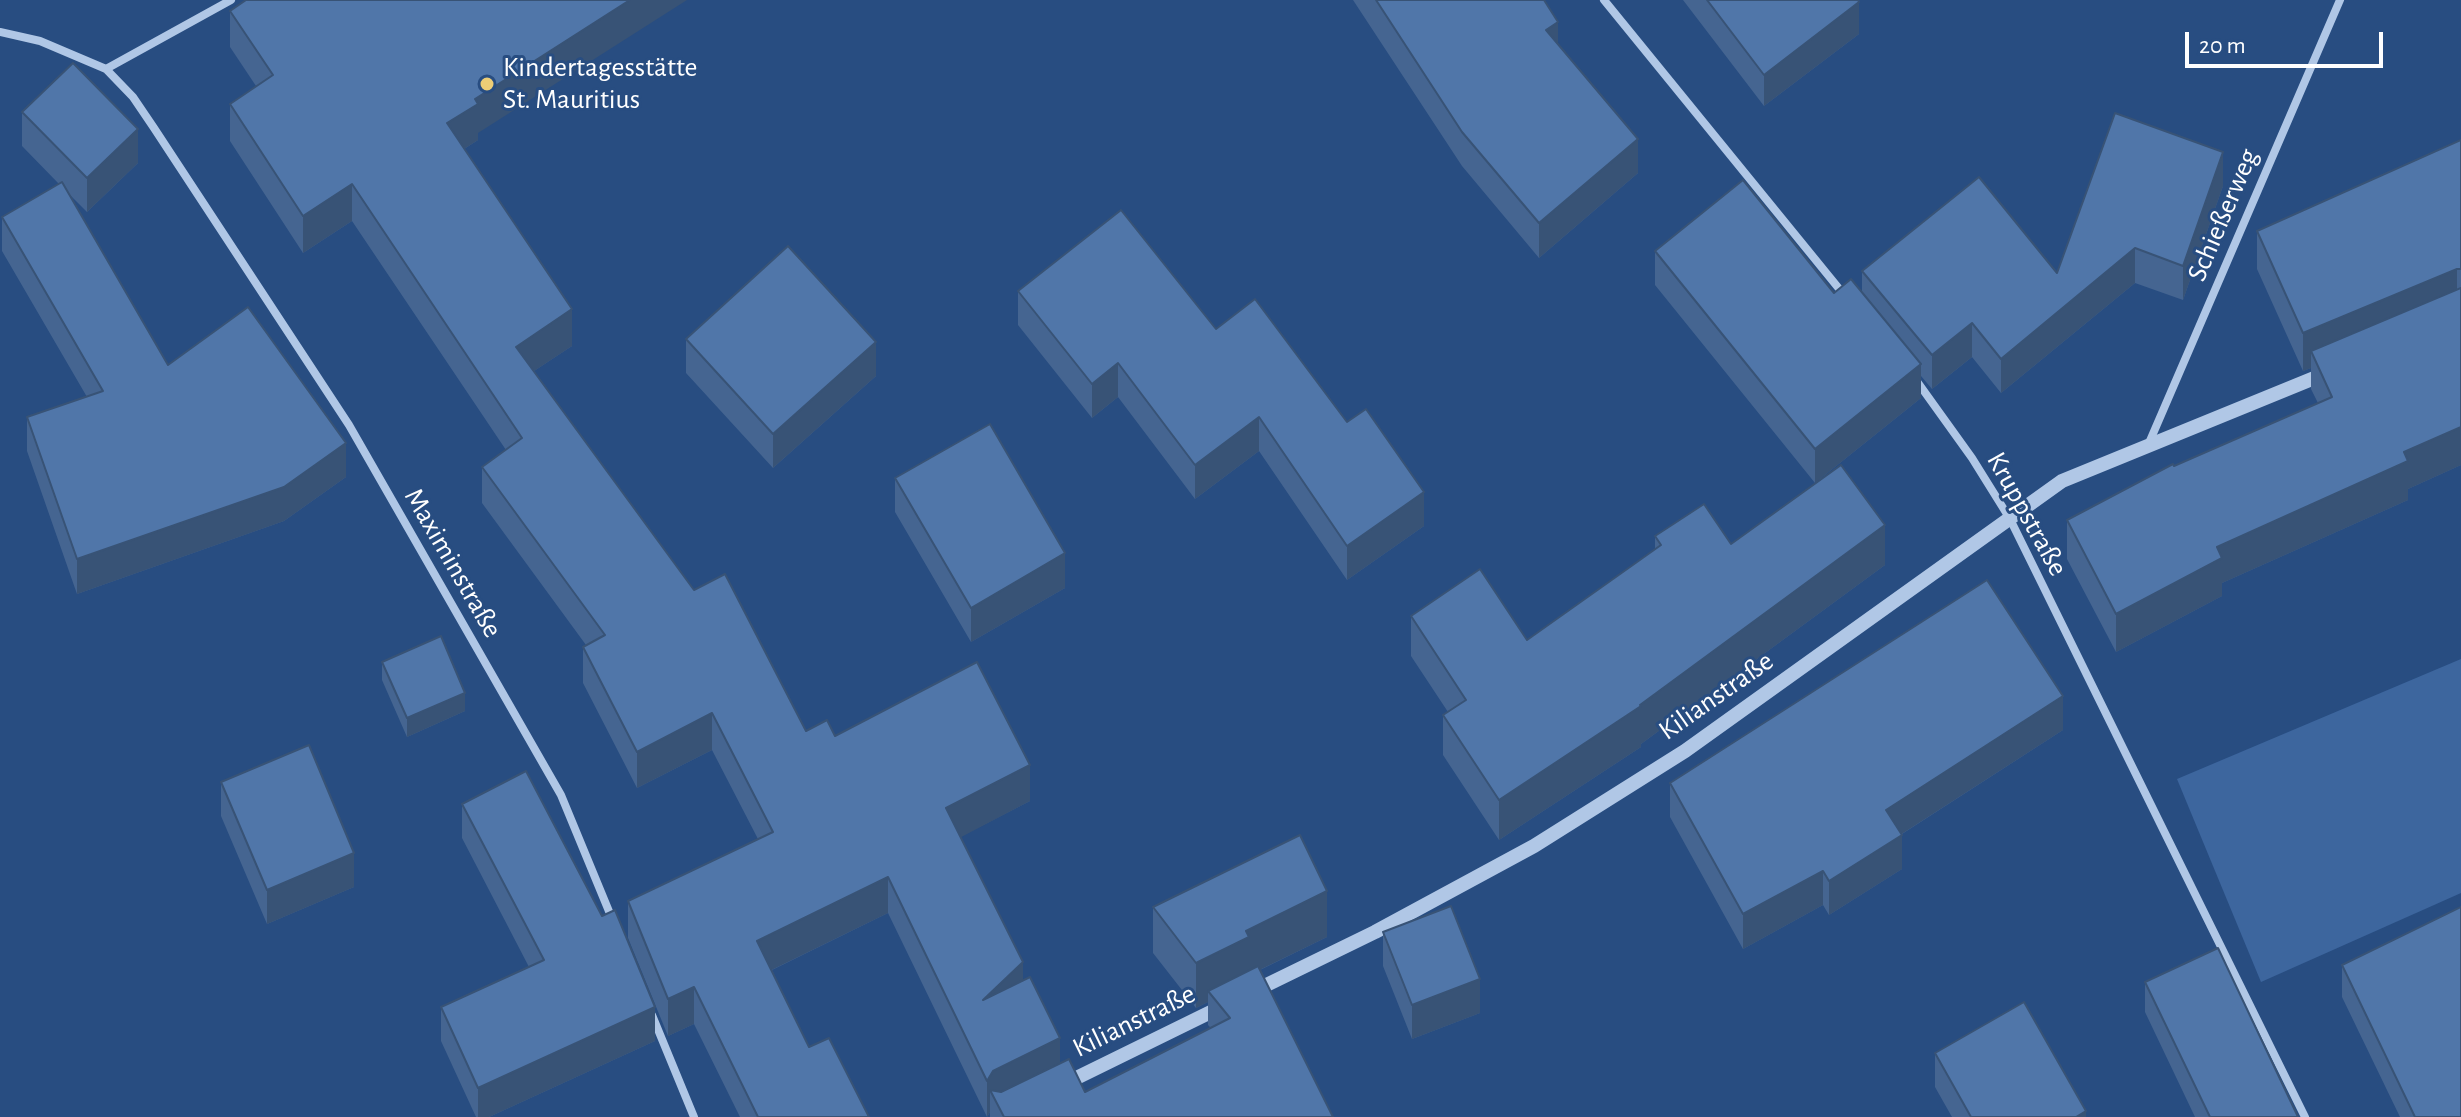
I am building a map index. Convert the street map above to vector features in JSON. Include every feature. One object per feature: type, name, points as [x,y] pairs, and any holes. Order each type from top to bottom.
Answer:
[{"type":"street","points":[[106,69],[231,0]]},
{"type":"street","points":[[1604,0],[1848,299]]},
{"type":"street","name":"Schießerweg","points":[[2147,448],[2340,0]]},
{"type":"street","name":"Maximinstraße","points":[[0,32],[40,41],[106,69],[133,97],[349,425],[561,795],[616,927]]},
{"type":"street","name":"Kilianstraße","points":[[1053,1090],[1375,932],[1534,846],[1685,751],[2062,481],[2347,365]]},
{"type":"street","name":"Kruppstraße","points":[[1908,371],[1972,458],[2010,519],[2305,1117]]},
{"type":"street","points":[[646,1000],[694,1117]]},
{"type":"shaded area","points":[[2461,659],[2461,893],[2261,982],[2177,779]]},
{"type":"building","points":[[246,0],[630,0],[475,99],[478,104],[447,123],[572,309],[516,347],[694,590],[725,574],[806,731],[827,720],[835,736],[977,662],[1030,765],[946,808],[1023,962],[983,1000],[1030,977],[1060,1038],[993,1071],[987,1081],[888,877],[757,941],[809,1047],[829,1038],[869,1117],[758,1117],[694,987],[668,999],[628,901],[773,832],[712,713],[637,752],[583,647],[605,635],[482,467],[522,438],[352,184],[303,216],[230,104],[273,75],[230,11]]},
{"type":"building","points":[[1376,0],[1544,0],[1558,22],[1546,30],[1638,139],[1539,223],[1462,132]]},
{"type":"building","points":[[1707,0],[1858,0],[1859,2],[1764,75]]},
{"type":"building","points":[[73,63],[138,129],[87,178],[22,112]]},
{"type":"building","points":[[2115,113],[2223,152],[2183,266],[2135,248],[2001,359],[1972,323],[1932,355],[1862,271],[1979,177],[2057,273]]},
{"type":"building","points":[[2461,140],[2461,269],[2303,333],[2257,231]]},
{"type":"building","points":[[1743,180],[1834,293],[1851,279],[1921,364],[1815,449],[1655,251]]},
{"type":"building","points":[[62,182],[168,365],[248,307],[346,443],[284,487],[77,559],[27,417],[103,391],[2,217]]},
{"type":"building","points":[[1121,210],[1216,329],[1255,299],[1347,422],[1366,409],[1424,492],[1347,546],[1259,417],[1195,465],[1118,363],[1092,384],[1018,291]]},
{"type":"building","points":[[788,246],[876,342],[773,434],[686,339]]},
{"type":"building","points":[[2461,288],[2461,427],[2404,452],[2408,461],[2217,547],[2222,558],[2116,614],[2067,520],[2173,464],[2332,397],[2311,351]]},
{"type":"building","points":[[990,424],[1065,553],[971,608],[895,478]]},
{"type":"building","points":[[1841,465],[1885,525],[1641,706],[1499,800],[1443,715],[1466,700],[1411,616],[1480,569],[1527,640],[1661,545],[1655,536],[1704,504],[1731,544]]},
{"type":"building","points":[[1987,580],[2063,696],[1886,810],[1902,835],[1829,881],[1823,871],[1743,914],[1670,783]]},
{"type":"building","points":[[441,636],[465,693],[407,718],[382,662]]},
{"type":"building","points":[[309,745],[354,853],[267,890],[221,782]]},
{"type":"building","points":[[526,771],[602,916],[615,910],[655,1007],[478,1088],[441,1007],[544,960],[462,804]]},
{"type":"building","points":[[1300,835],[1327,891],[1246,931],[1249,937],[1196,963],[1153,907]]},
{"type":"building","points":[[1451,906],[1480,979],[1412,1005],[1383,932]]},
{"type":"building","points":[[2461,907],[2461,1117],[2415,1117],[2342,965]]},
{"type":"building","points":[[2218,948],[2298,1117],[2210,1117],[2145,982]]},
{"type":"building","points":[[1258,966],[1333,1117],[1004,1117],[990,1090],[1001,1092],[1069,1059],[1085,1092],[1230,1018],[1208,991]]},
{"type":"building","points":[[2024,1002],[2086,1111],[2076,1117],[1971,1117],[1935,1053]]},
{"type":"place","name":"Kindertagesstätte St. Mauritius","points":[[487,84]]}]
